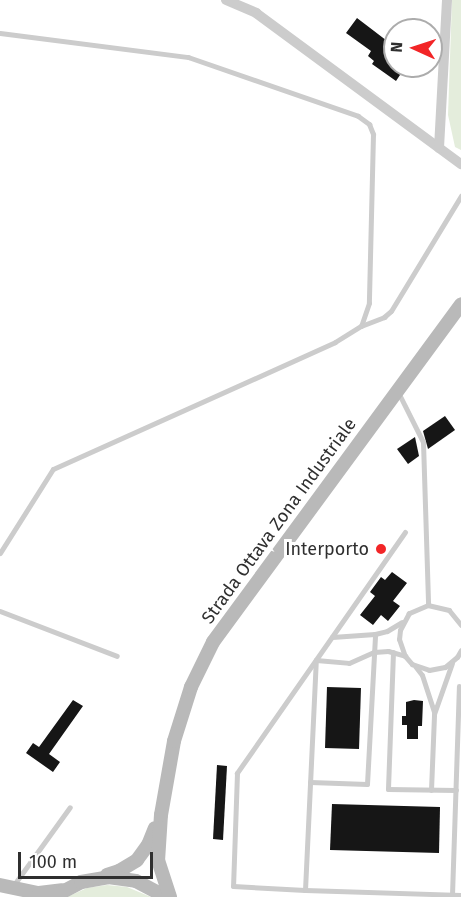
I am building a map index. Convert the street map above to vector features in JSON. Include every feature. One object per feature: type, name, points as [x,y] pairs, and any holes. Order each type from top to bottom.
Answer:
[{"type":"main road","name":"Strada Ottava Zona Industriale","points":[[160,815],[177,730],[190,687],[213,642],[461,304]]},
{"type":"main road","points":[[4,890],[57,894],[81,882],[119,871],[137,860],[148,845],[160,815]]},
{"type":"main road","points":[[160,815],[158,861],[168,897]]},
{"type":"main road","points":[[101,877],[136,881],[168,897]]},
{"type":"street","points":[[226,0],[256,13],[461,164]]},
{"type":"street","points":[[439,148],[447,0]]},
{"type":"lane","points":[[0,33],[188,57],[358,116],[369,124],[374,134],[369,303],[361,326]]},
{"type":"lane","points":[[0,553],[53,469],[325,347],[361,326],[384,317],[390,311],[461,196]]},
{"type":"lane","points":[[397,391],[423,442],[428,605]]},
{"type":"lane","points":[[405,532],[237,772],[233,886],[461,895]]},
{"type":"lane","points":[[332,637],[387,631],[404,621],[418,608],[428,605],[439,606],[459,619],[461,625]]},
{"type":"lane","points":[[0,611],[117,656]]},
{"type":"lane","points":[[404,621],[399,639],[405,656],[422,675],[434,714],[431,790]]},
{"type":"lane","points":[[310,782],[367,784],[375,634]]},
{"type":"lane","points":[[434,714],[461,650]]},
{"type":"lane","points":[[316,660],[349,663],[374,652],[393,652],[405,656]]},
{"type":"lane","points":[[393,652],[388,789],[456,790]]},
{"type":"lane","points":[[412,663],[429,670],[445,667],[457,658]]},
{"type":"lane","points":[[305,890],[316,660]]},
{"type":"lane","points":[[453,895],[459,686]]},
{"type":"lane","points":[[4,890],[70,807]]},
{"type":"green space","points":[[452,0],[461,0],[461,150],[455,147],[448,115]]},
{"type":"green space","points":[[107,885],[127,887],[151,897],[67,897],[87,888]]},
{"type":"building","points":[[357,18],[383,38],[383,72],[372,64],[374,61],[368,56],[371,51],[346,33]]},
{"type":"building","points":[[445,416],[455,430],[428,449],[423,431]]},
{"type":"building","points":[[415,437],[419,456],[408,464],[397,449]]},
{"type":"building","points":[[392,572],[407,583],[393,601],[400,606],[388,621],[381,615],[373,625],[360,615],[375,596],[370,592],[381,577],[385,580]]},
{"type":"building","points":[[327,687],[361,688],[359,749],[325,748]]},
{"type":"building","points":[[73,700],[83,706],[49,754],[60,762],[53,772],[26,753],[33,743],[39,747]]},
{"type":"building","points":[[423,701],[422,726],[418,726],[418,739],[407,739],[407,725],[402,725],[402,716],[406,716],[406,702]]},
{"type":"building","points":[[217,765],[227,766],[223,840],[213,839]]},
{"type":"building","points":[[332,804],[440,807],[439,853],[330,850]]},
{"type":"place","name":"Interporto","points":[[381,549]]}]
